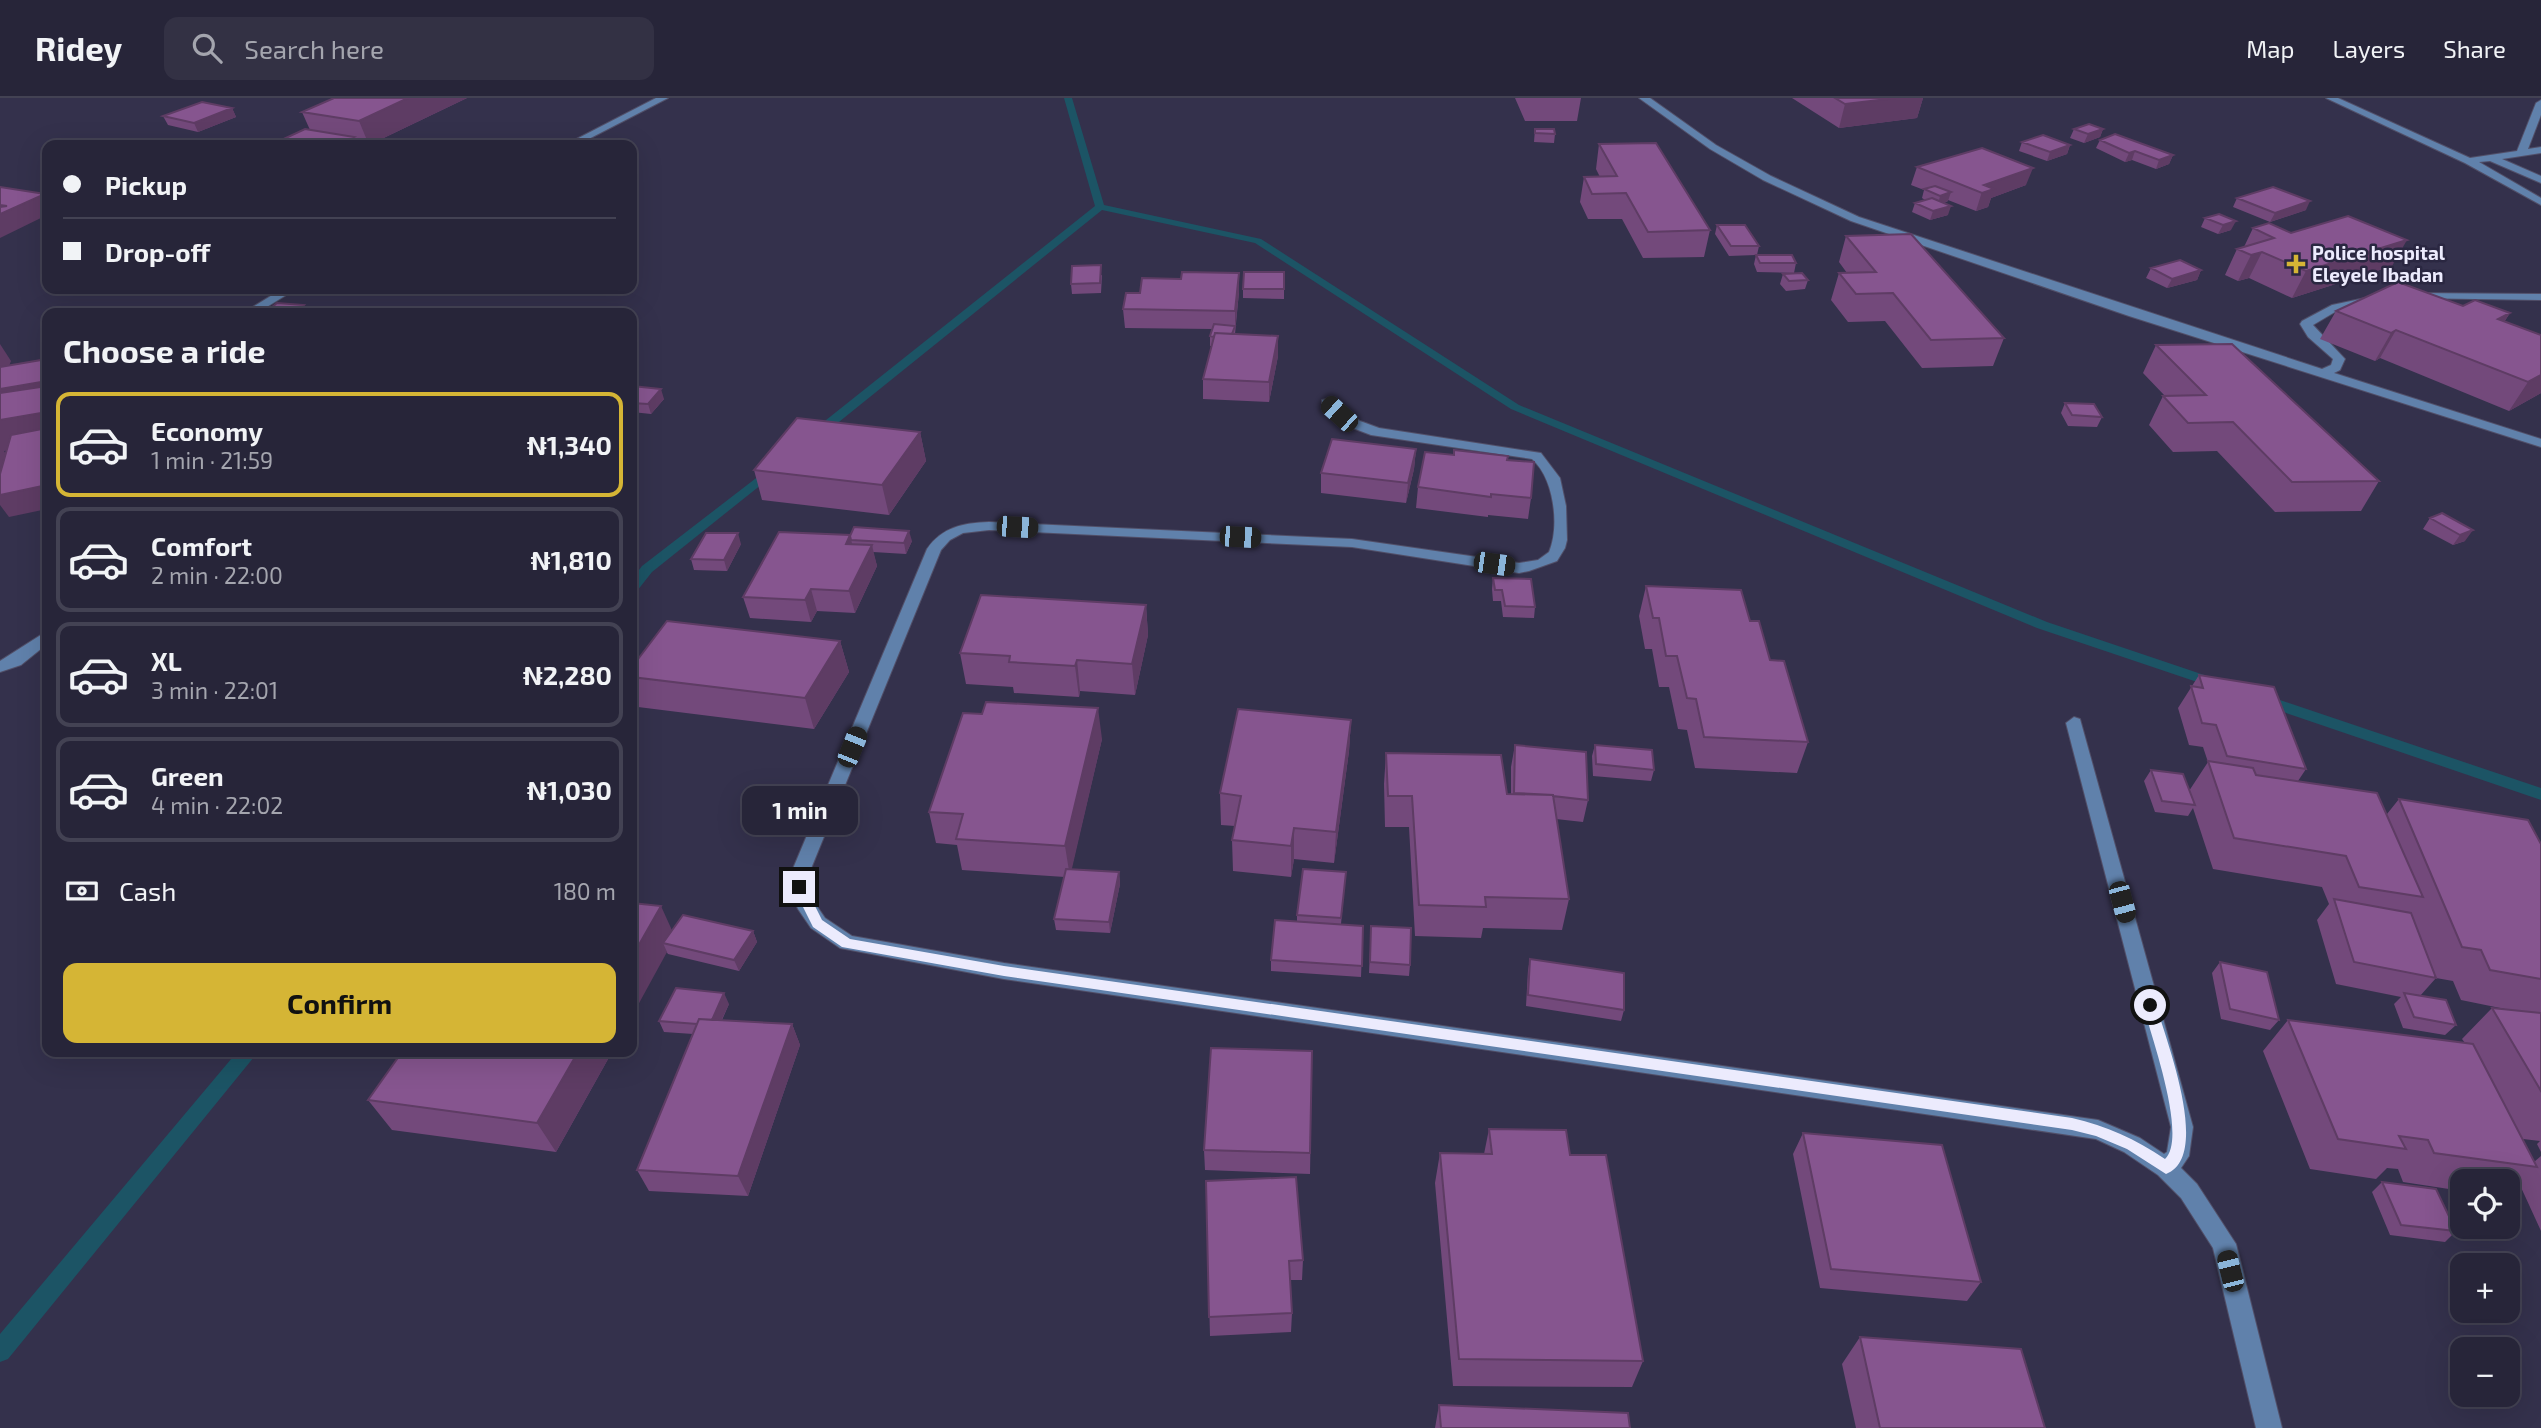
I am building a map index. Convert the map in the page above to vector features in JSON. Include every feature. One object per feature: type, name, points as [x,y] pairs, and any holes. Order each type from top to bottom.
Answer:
[{"type":"street","points":[[580,140],[663,98]]},
{"type":"street","points":[[1644,98],[1713,147],[1767,178],[1855,219],[2133,313],[2541,443]]},
{"type":"street","points":[[2331,98],[2469,161],[2541,202]]},
{"type":"street","points":[[2521,153],[2541,103]]},
{"type":"street","points":[[2469,161],[2541,150]]},
{"type":"street","points":[[2492,158],[2541,180]]},
{"type":"street","points":[[258,308],[281,294]]},
{"type":"street","points":[[2324,373],[2336,367],[2339,359],[2334,351],[2309,333],[2306,324],[2336,307],[2384,296],[2541,297]]},
{"type":"street","points":[[2419,296],[2456,309]]},
{"type":"street","points":[[1327,402],[1355,425],[1376,432],[1536,456],[1546,464],[1553,479],[1562,543],[1556,554],[1535,566],[1519,568],[1352,542],[989,526],[970,527],[948,534],[934,549],[801,872],[799,887],[818,923],[847,943],[1004,971],[2072,1124],[2098,1130],[2132,1145],[2166,1168],[2189,1191],[2224,1244],[2269,1428]]},
{"type":"street","points":[[7,664],[42,640]]},
{"type":"street","points":[[2074,723],[2182,1127],[2178,1156],[2166,1168]]},
{"type":"building","points":[[334,98],[408,98],[359,121],[302,112]]},
{"type":"building","points":[[1835,98],[1896,98],[1845,104]]},
{"type":"building","points":[[202,102],[232,108],[194,123],[163,116]]},
{"type":"building","points":[[2089,124],[2103,129],[2088,134],[2074,129]]},
{"type":"building","points":[[305,129],[354,137],[348,140],[281,140]]},
{"type":"building","points":[[1535,129],[1554,129],[1555,134],[1535,133]]},
{"type":"building","points":[[2115,134],[2173,155],[2159,160],[2135,151],[2129,153],[2100,140]]},
{"type":"building","points":[[2043,135],[2070,145],[2050,152],[2022,142]]},
{"type":"building","points":[[1656,143],[1710,230],[1648,232],[1626,193],[1592,194],[1584,177],[1617,176],[1599,144]]},
{"type":"building","points":[[1982,148],[2033,168],[1984,185],[1994,189],[1982,193],[1917,167]]},
{"type":"building","points":[[1935,186],[1951,192],[1940,196],[1924,189]]},
{"type":"building","points":[[0,187],[42,194],[0,214],[0,207],[7,206],[0,205]]},
{"type":"building","points":[[2273,187],[2310,201],[2275,213],[2237,198]]},
{"type":"building","points":[[1932,198],[1951,206],[1933,211],[1915,203]]},
{"type":"building","points":[[2219,214],[2236,221],[2223,225],[2205,218]]},
{"type":"building","points":[[2348,216],[2407,240],[2306,271],[2262,252],[2251,255],[2237,249],[2274,238],[2253,228],[2269,223],[2291,233]]},
{"type":"building","points":[[1717,225],[1745,225],[1759,246],[1731,246]]},
{"type":"building","points":[[1911,234],[2004,338],[1931,340],[1893,293],[1856,294],[1839,273],[1876,272],[1846,236]]},
{"type":"building","points":[[1756,255],[1792,255],[1796,263],[1760,263]]},
{"type":"building","points":[[2180,260],[2201,270],[2172,279],[2151,268]]},
{"type":"building","points":[[1101,265],[1100,283],[1071,284],[1072,266]]},
{"type":"building","points":[[1182,272],[1239,273],[1235,311],[1123,309],[1126,293],[1140,293],[1142,278],[1181,279]]},
{"type":"building","points":[[1244,272],[1284,272],[1284,289],[1243,289]]},
{"type":"building","points":[[1802,273],[1808,280],[1789,281],[1783,274]]},
{"type":"building","points":[[2398,282],[2463,306],[2475,300],[2510,313],[2498,319],[2541,335],[2541,375],[2528,382],[2396,330],[2391,333],[2336,311]]},
{"type":"building","points":[[277,303],[304,305],[301,308],[271,308]]},
{"type":"building","points":[[1214,324],[1235,326],[1232,334],[1215,333],[1214,337],[1210,336]]},
{"type":"building","points":[[1215,333],[1278,336],[1269,382],[1203,379]]},
{"type":"building","points":[[2232,344],[2379,481],[2292,482],[2233,422],[2188,423],[2163,396],[2206,395],[2156,345]]},
{"type":"building","points":[[42,360],[42,382],[0,389],[0,367]]},
{"type":"building","points":[[42,387],[42,413],[0,420],[0,393]]},
{"type":"building","points":[[637,387],[661,389],[648,404],[637,403]]},
{"type":"building","points":[[2065,403],[2094,404],[2102,417],[2072,415]]},
{"type":"building","points":[[797,418],[920,432],[882,485],[754,470]]},
{"type":"building","points":[[42,429],[42,486],[0,495],[0,474],[11,435]]},
{"type":"building","points":[[1332,439],[1416,449],[1408,483],[1321,473]]},
{"type":"building","points":[[1454,450],[1534,462],[1531,498],[1491,494],[1491,497],[1418,487],[1425,452],[1454,455]]},
{"type":"building","points":[[2442,513],[2473,530],[2460,535],[2430,518]]},
{"type":"building","points":[[854,527],[909,531],[904,543],[851,540]]},
{"type":"building","points":[[779,532],[850,535],[846,544],[872,545],[849,591],[811,589],[805,600],[743,597]]},
{"type":"building","points":[[706,533],[738,533],[724,560],[691,559]]},
{"type":"building","points":[[1493,578],[1531,579],[1535,607],[1505,606],[1502,590],[1495,590]]},
{"type":"building","points":[[1646,586],[1741,590],[1750,621],[1759,621],[1770,660],[1784,661],[1808,742],[1704,737],[1696,699],[1687,698],[1677,656],[1666,656],[1659,618],[1653,618]]},
{"type":"building","points":[[981,595],[1146,605],[1132,664],[1077,660],[1075,666],[1009,662],[1010,656],[960,653]]},
{"type":"building","points":[[667,621],[840,641],[805,698],[637,678],[637,660]]},
{"type":"building","points":[[2199,675],[2274,687],[2306,769],[2227,756],[2216,725],[2202,723],[2191,686],[2203,688]]},
{"type":"building","points":[[986,702],[1098,708],[1065,846],[956,839],[963,814],[929,812],[963,713],[982,714]]},
{"type":"building","points":[[1238,709],[1351,720],[1336,832],[1294,828],[1291,846],[1232,840],[1241,796],[1220,793]]},
{"type":"building","points":[[1515,745],[1586,752],[1588,800],[1514,793]]},
{"type":"building","points":[[1595,745],[1652,750],[1654,770],[1596,764]]},
{"type":"building","points":[[1386,753],[1501,755],[1507,794],[1553,795],[1569,899],[1485,897],[1486,907],[1419,905],[1412,796],[1388,796]]},
{"type":"building","points":[[2208,761],[2253,768],[2256,775],[2377,793],[2423,897],[2359,887],[2346,856],[2234,838]]},
{"type":"building","points":[[2151,770],[2183,774],[2195,805],[2162,801]]},
{"type":"building","points":[[2399,799],[2528,820],[2541,844],[2541,979],[2490,970],[2481,950],[2462,947]]},
{"type":"building","points":[[1066,869],[1119,872],[1109,922],[1054,919]]},
{"type":"building","points":[[1303,869],[1346,872],[1341,918],[1297,915]]},
{"type":"building","points":[[2334,899],[2411,913],[2436,978],[2354,962]]},
{"type":"building","points":[[637,904],[661,906],[637,948]]},
{"type":"building","points":[[683,915],[753,931],[734,960],[663,943]]},
{"type":"building","points":[[1275,920],[1363,926],[1362,966],[1271,960]]},
{"type":"building","points":[[1371,926],[1411,928],[1410,965],[1370,962]]},
{"type":"building","points":[[1530,959],[1624,973],[1624,1010],[1528,995]]},
{"type":"building","points":[[2220,962],[2267,972],[2279,1020],[2230,1009]]},
{"type":"building","points":[[676,988],[724,993],[712,1020],[699,1019],[697,1024],[659,1021]]},
{"type":"building","points":[[2404,993],[2446,1000],[2456,1025],[2414,1017]]},
{"type":"building","points":[[2492,1008],[2541,1013],[2541,1091]]},
{"type":"building","points":[[699,1019],[792,1024],[738,1176],[637,1170]]},
{"type":"building","points":[[2288,1020],[2473,1044],[2537,1167],[2434,1153],[2428,1140],[2399,1136],[2406,1149],[2338,1139]]},
{"type":"building","points":[[1211,1048],[1312,1051],[1310,1153],[1204,1150]]},
{"type":"building","points":[[398,1057],[575,1057],[537,1123],[368,1100]]},
{"type":"building","points":[[1489,1129],[1566,1130],[1570,1155],[1606,1155],[1643,1361],[1459,1359],[1440,1153],[1492,1154]]},
{"type":"building","points":[[1803,1133],[1942,1145],[1981,1282],[1831,1269]]},
{"type":"building","points":[[1296,1177],[1303,1260],[1289,1261],[1292,1313],[1209,1317],[1206,1181]]},
{"type":"building","points":[[2382,1182],[2436,1189],[2450,1218],[2450,1230],[2401,1225]]},
{"type":"building","points":[[1860,1337],[2021,1349],[2045,1428],[1880,1428]]},
{"type":"building","points":[[1439,1405],[1628,1413],[1630,1428],[1441,1428]]},
{"type":"waterway","points":[[1068,98],[1100,207]]},
{"type":"waterway","points":[[815,435],[1100,207]]},
{"type":"waterway","points":[[1100,207],[1258,241],[1515,407],[2042,625],[2217,684]]},
{"type":"waterway","points":[[637,582],[647,569],[773,469]]},
{"type":"waterway","points":[[2262,699],[2541,794]]},
{"type":"waterway","points":[[0,1351],[244,1057]]},
{"type":"place","name":"Police hospital Eleyele Ibadan","points":[[2296,264]]},
{"type":"route","points":[[799,887],[805,904],[818,923],[847,943],[1004,971],[2072,1124],[2098,1130],[2132,1145],[2166,1168],[2178,1156],[2182,1127],[2150,1005]]}]
